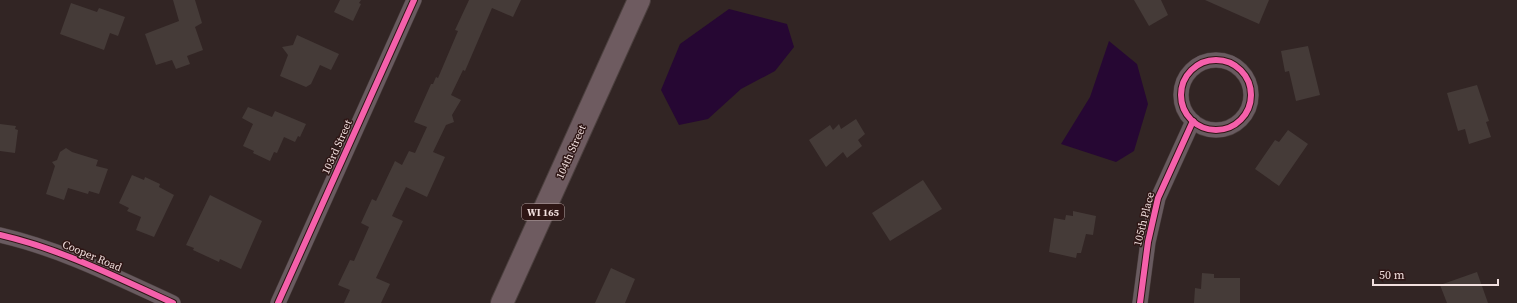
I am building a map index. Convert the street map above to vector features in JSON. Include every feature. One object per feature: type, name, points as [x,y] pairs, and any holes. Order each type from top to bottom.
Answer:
[{"type":"main road","name":"104th Street","points":[[502,303],[639,0]]},
{"type":"street","name":"103rd Street","points":[[278,303],[414,0]]},
{"type":"street","points":[[1215,60],[1227,62],[1237,67],[1245,75],[1250,86],[1250,102],[1243,117],[1234,125],[1224,129],[1213,130],[1202,127],[1193,121],[1185,112],[1181,101],[1182,89],[1186,78],[1193,69],[1204,62],[1215,60]]},
{"type":"street","name":"105th Place","points":[[1140,303],[1148,242],[1158,198],[1193,121]]},
{"type":"street","name":"Cooper Road","points":[[0,235],[36,244],[65,254],[173,303]]},
{"type":"shaded area","points":[[729,9],[787,24],[794,47],[775,71],[741,89],[708,119],[679,125],[661,90],[680,44]]},
{"type":"shaded area","points":[[1109,41],[1137,64],[1148,104],[1134,151],[1116,162],[1061,144],[1090,97]]},
{"type":"building","points":[[173,0],[195,0],[202,23],[195,27],[203,50],[187,56],[190,64],[176,69],[172,60],[156,65],[145,34],[179,21]]},
{"type":"building","points":[[340,0],[361,0],[359,3],[361,4],[353,21],[334,12]]},
{"type":"building","points":[[469,0],[521,0],[513,17],[492,8],[465,71],[463,70],[451,95],[461,100],[452,115],[454,122],[446,125],[433,152],[445,157],[427,197],[406,187],[392,216],[403,221],[376,278],[390,284],[381,303],[344,303],[350,290],[338,285],[350,260],[354,261],[369,227],[361,223],[372,199],[376,201],[395,161],[402,165],[409,151],[415,153],[427,127],[414,122],[431,84],[433,84],[436,77],[438,78],[458,31],[455,30]]},
{"type":"building","points":[[1134,0],[1161,0],[1168,15],[1149,26]]},
{"type":"building","points":[[1205,0],[1269,0],[1259,24]]},
{"type":"building","points":[[71,3],[97,12],[99,8],[125,17],[118,36],[110,33],[104,50],[60,34]]},
{"type":"building","points":[[297,35],[339,54],[331,70],[320,65],[311,84],[306,87],[280,76],[288,55],[282,47],[293,45]]},
{"type":"building","points":[[1308,46],[1320,95],[1296,101],[1289,71],[1285,72],[1281,51]]},
{"type":"building","points":[[1477,85],[1489,121],[1486,122],[1491,137],[1469,144],[1465,129],[1458,131],[1447,93]]},
{"type":"building","points":[[248,107],[272,117],[275,111],[306,124],[300,137],[298,136],[295,142],[284,137],[277,153],[274,152],[270,161],[253,153],[254,151],[243,146],[253,124],[242,118]]},
{"type":"building","points":[[856,119],[865,134],[858,140],[862,146],[847,158],[843,152],[826,167],[809,140],[830,125],[833,130],[839,124],[841,129]]},
{"type":"building","points":[[0,124],[16,126],[15,129],[18,130],[15,153],[0,151]]},
{"type":"building","points":[[1288,130],[1308,144],[1279,186],[1255,169],[1275,140],[1279,142]]},
{"type":"building","points":[[66,148],[72,152],[98,160],[96,166],[108,169],[99,194],[89,191],[88,194],[68,188],[64,200],[46,194],[55,166],[52,162],[57,160],[60,152]]},
{"type":"building","points":[[132,175],[144,180],[145,177],[160,184],[159,187],[174,195],[154,237],[136,230],[141,217],[127,211],[129,208],[119,203]]},
{"type":"building","points":[[923,180],[942,209],[890,241],[872,213]]},
{"type":"building","points":[[210,195],[262,221],[241,269],[220,259],[219,262],[193,250],[194,248],[186,245]]},
{"type":"building","points":[[1073,211],[1096,216],[1093,235],[1086,234],[1081,253],[1077,253],[1076,258],[1049,252],[1054,218],[1065,220],[1066,215],[1073,216]]},
{"type":"building","points":[[611,268],[635,279],[625,303],[595,303]]},
{"type":"building","points":[[1477,272],[1488,303],[1447,303],[1440,285]]},
{"type":"building","points":[[1202,273],[1214,274],[1214,278],[1240,278],[1240,303],[1194,303],[1195,288],[1201,289]]},
{"type":"cycle path","points":[[278,303],[414,0]]},
{"type":"cycle path","points":[[1216,60],[1229,63],[1241,70],[1248,82],[1251,95],[1248,108],[1241,120],[1229,127],[1216,130],[1203,127],[1191,120],[1184,108],[1181,95],[1184,82],[1191,70],[1203,63],[1216,60]]},
{"type":"cycle path","points":[[1140,303],[1148,242],[1158,198],[1193,121]]},
{"type":"cycle path","points":[[0,235],[67,256],[173,303]]}]
